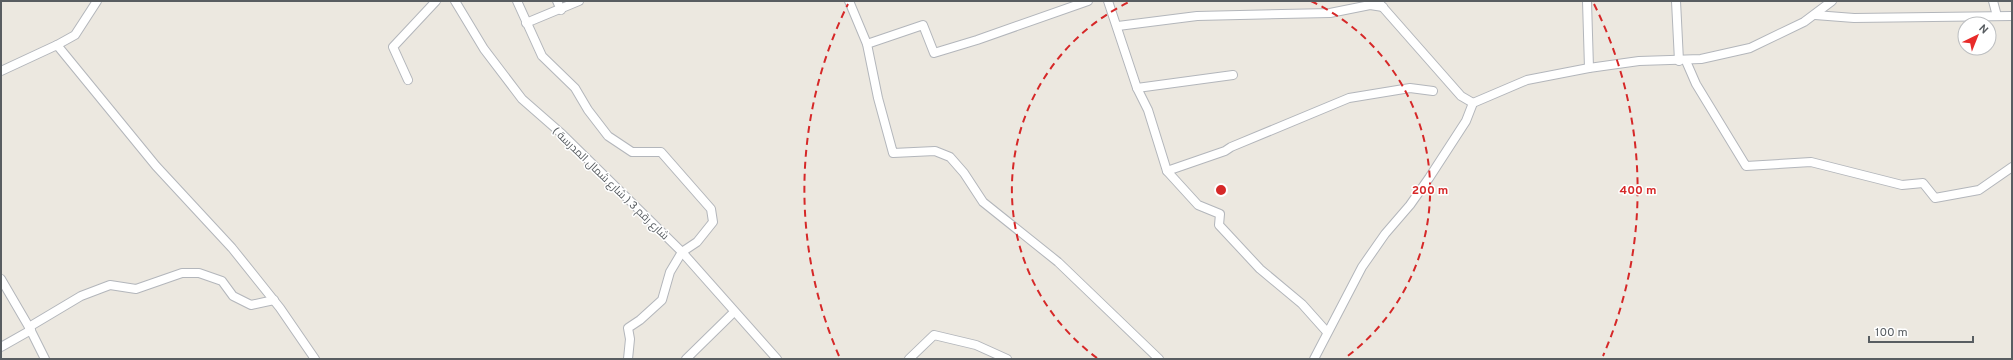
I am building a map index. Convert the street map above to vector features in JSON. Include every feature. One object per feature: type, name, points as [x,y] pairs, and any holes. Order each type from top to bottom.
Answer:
[{"type":"street","points":[[1,71],[75,35],[97,1]]},
{"type":"street","points":[[408,80],[393,47],[436,1]]},
{"type":"street","name":"شارع رقم 3 ( شارع شمال المدرسة )","points":[[455,1],[484,49],[522,98],[562,134],[682,252],[777,359]]},
{"type":"street","points":[[517,1],[542,56],[575,88],[588,110],[608,136],[632,152],[662,152],[711,209],[713,222],[697,242],[682,252],[670,272],[662,300],[640,320],[628,328],[630,339],[628,359]]},
{"type":"street","points":[[557,1],[561,10]]},
{"type":"street","points":[[526,23],[561,10],[579,1]]},
{"type":"street","points":[[849,1],[867,44],[878,98],[893,153],[935,151],[950,157],[964,173],[983,202],[1058,262],[1159,359]]},
{"type":"street","points":[[867,44],[924,25],[934,52],[977,40],[1088,1]]},
{"type":"street","points":[[1108,1],[1118,26],[1137,88],[1148,110],[1167,171],[1198,205],[1220,214],[1219,225],[1260,269],[1302,304],[1328,332]]},
{"type":"street","points":[[1587,1],[1589,68]]},
{"type":"street","points":[[1676,1],[1683,61],[1746,166],[1811,162],[1902,186],[1923,183],[1935,198],[1980,190],[2012,167]]},
{"type":"street","points":[[1314,359],[1362,267],[1385,234],[1429,178],[1466,120],[1473,103],[1527,80],[1589,68],[1639,61],[1683,61],[1716,56],[1750,48],[1782,34],[1815,15],[1832,1]]},
{"type":"street","points":[[1993,1],[1997,16],[2012,16]]},
{"type":"street","points":[[1118,26],[1197,16],[1330,13],[1380,4],[1461,96],[1473,103]]},
{"type":"street","points":[[1815,15],[1854,18],[1957,17]]},
{"type":"street","points":[[57,45],[156,166],[232,248],[274,300],[315,359]]},
{"type":"street","points":[[1137,88],[1233,75]]},
{"type":"street","points":[[1167,171],[1225,151],[1231,147],[1349,98],[1410,88],[1433,91]]},
{"type":"street","points":[[1,347],[81,296],[110,285],[136,289],[182,273],[199,273],[222,281],[233,296],[251,305],[274,300]]},
{"type":"street","points":[[1,280],[30,328],[45,359]]},
{"type":"street","points":[[686,359],[734,312]]},
{"type":"street","points":[[909,359],[934,335],[976,345],[1007,359]]}]
